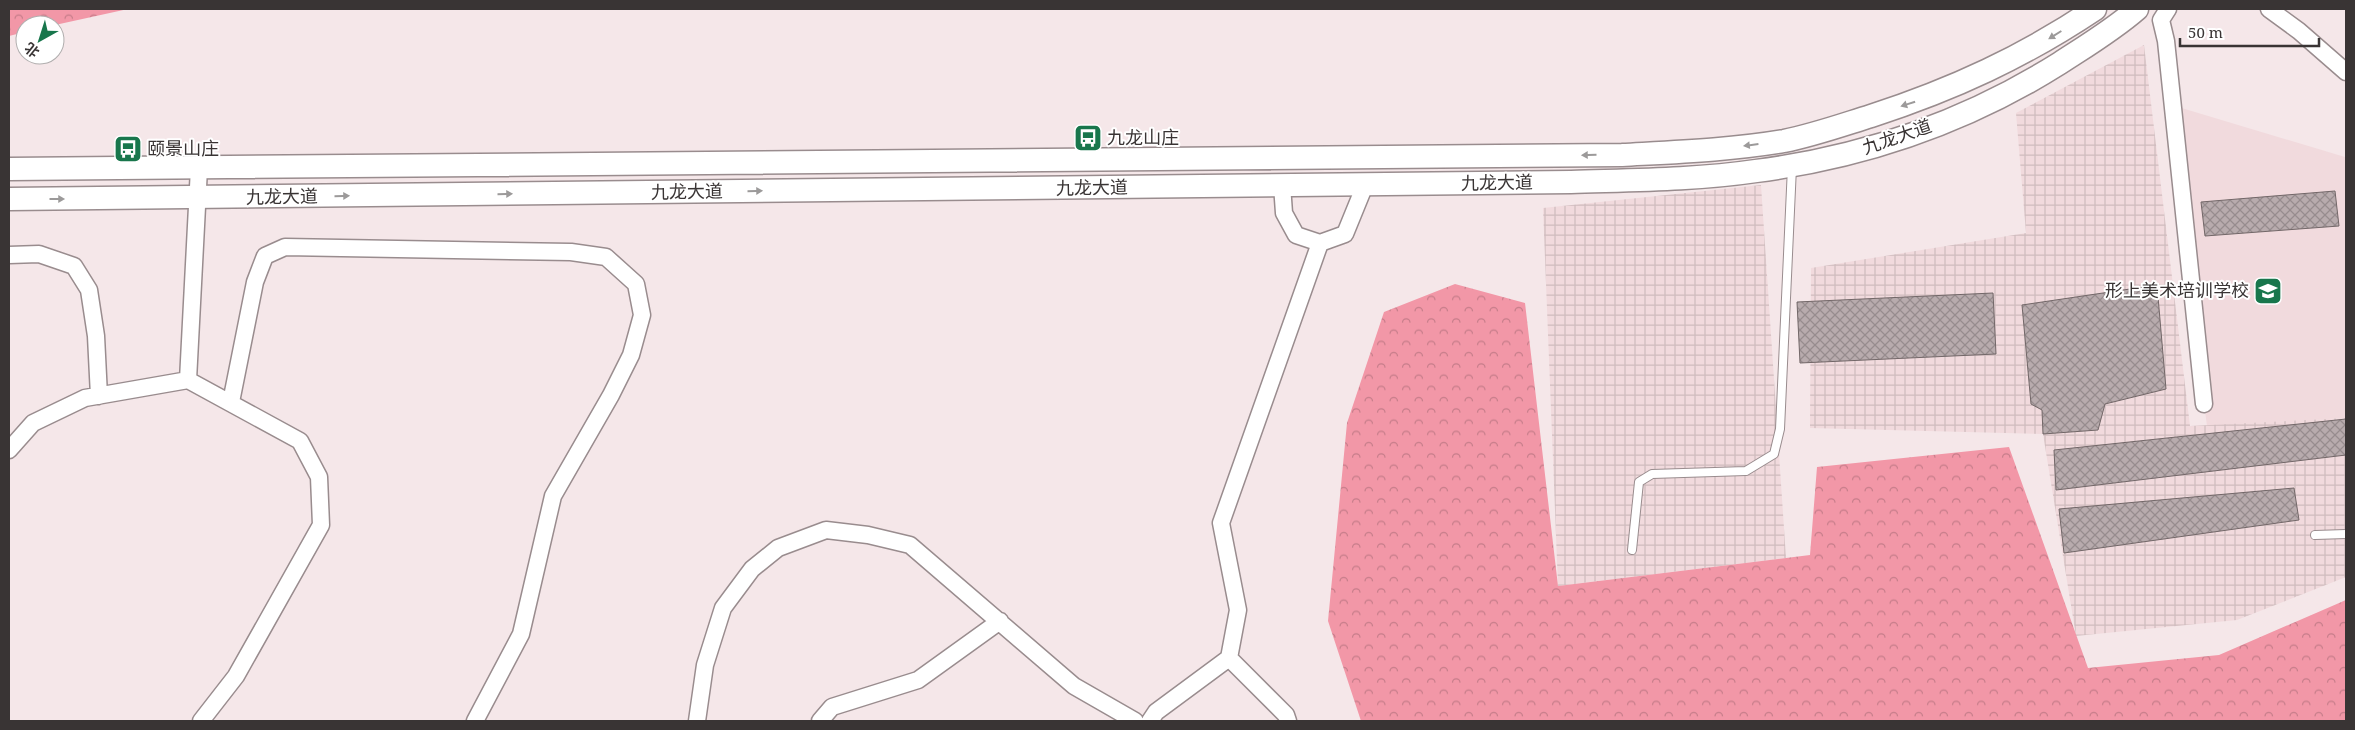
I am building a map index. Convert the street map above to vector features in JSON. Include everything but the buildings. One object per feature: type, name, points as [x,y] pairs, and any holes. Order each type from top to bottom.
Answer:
[{"type":"main road","name":"九龙大道","points":[[9,170],[1622,155],[1679,152],[1784,141],[1823,132],[1922,100],[1960,85],[2029,51],[2096,9]]},
{"type":"main road","name":"九龙大道","points":[[9,199],[1365,185],[1669,179],[1755,172],[1792,166],[1905,138],[1982,105],[2035,78],[2121,23],[2137,9]]},
{"type":"main road","points":[[1315,158],[1316,185]]},
{"type":"street","points":[[2168,9],[2162,20],[2166,42],[2204,404]]},
{"type":"street","points":[[2268,9],[2299,31],[2346,72]]},
{"type":"street","points":[[188,380],[199,168]]},
{"type":"street","points":[[1282,185],[1284,213],[1296,235],[1320,243],[1345,234],[1365,185]]},
{"type":"street","points":[[1150,721],[1156,712],[1229,658],[1238,610],[1221,523],[1320,243]]},
{"type":"street","points":[[231,402],[256,282],[265,256],[285,247],[571,252],[606,257],[636,284],[642,314],[632,355],[553,496],[521,634],[475,721]]},
{"type":"street","points":[[9,255],[39,254],[74,266],[89,290],[96,336],[99,396]]},
{"type":"street","points":[[9,450],[33,423],[85,398],[188,380],[231,402],[300,442],[319,477],[321,525],[236,676],[201,721]]},
{"type":"street","points":[[697,721],[705,665],[723,608],[752,569],[778,548],[826,530],[868,534],[910,545],[1074,686],[1135,721]]},
{"type":"street","points":[[820,721],[832,707],[918,680],[1000,621]]},
{"type":"street","points":[[1229,658],[1286,715],[1288,721]]},
{"type":"lane","points":[[1632,550],[1639,482],[1652,474],[1746,471],[1774,454],[1780,429],[1792,166]]},
{"type":"lane","points":[[2315,536],[2346,534]]},
{"type":"shaded area","points":[[2144,45],[2190,426],[2346,418],[2346,577],[2237,620],[2076,636],[2043,434],[1810,428],[1811,268],[2026,233],[2016,113]]},
{"type":"shaded area","name":"形上美术培训学校","points":[[2165,103],[2345,157],[2346,418],[2207,426]]},
{"type":"shaded area","points":[[1761,185],[1786,558],[1558,586],[1543,208]]},
{"type":"green space","points":[[9,9],[128,9],[65,23],[65,15],[15,15],[15,34],[9,36]]},
{"type":"green space","points":[[1455,284],[1525,303],[1558,586],[1810,555],[1817,467],[2009,447],[2088,668],[2219,655],[2346,600],[2346,721],[1361,721],[1328,621],[1347,423],[1384,312]]},
{"type":"place","name":"九龙山庄","points":[[1088,138]]},
{"type":"place","name":"颐景山庄","points":[[128,149]]},
{"type":"place","name":"形上美术培训学校","points":[[2268,291]]}]
